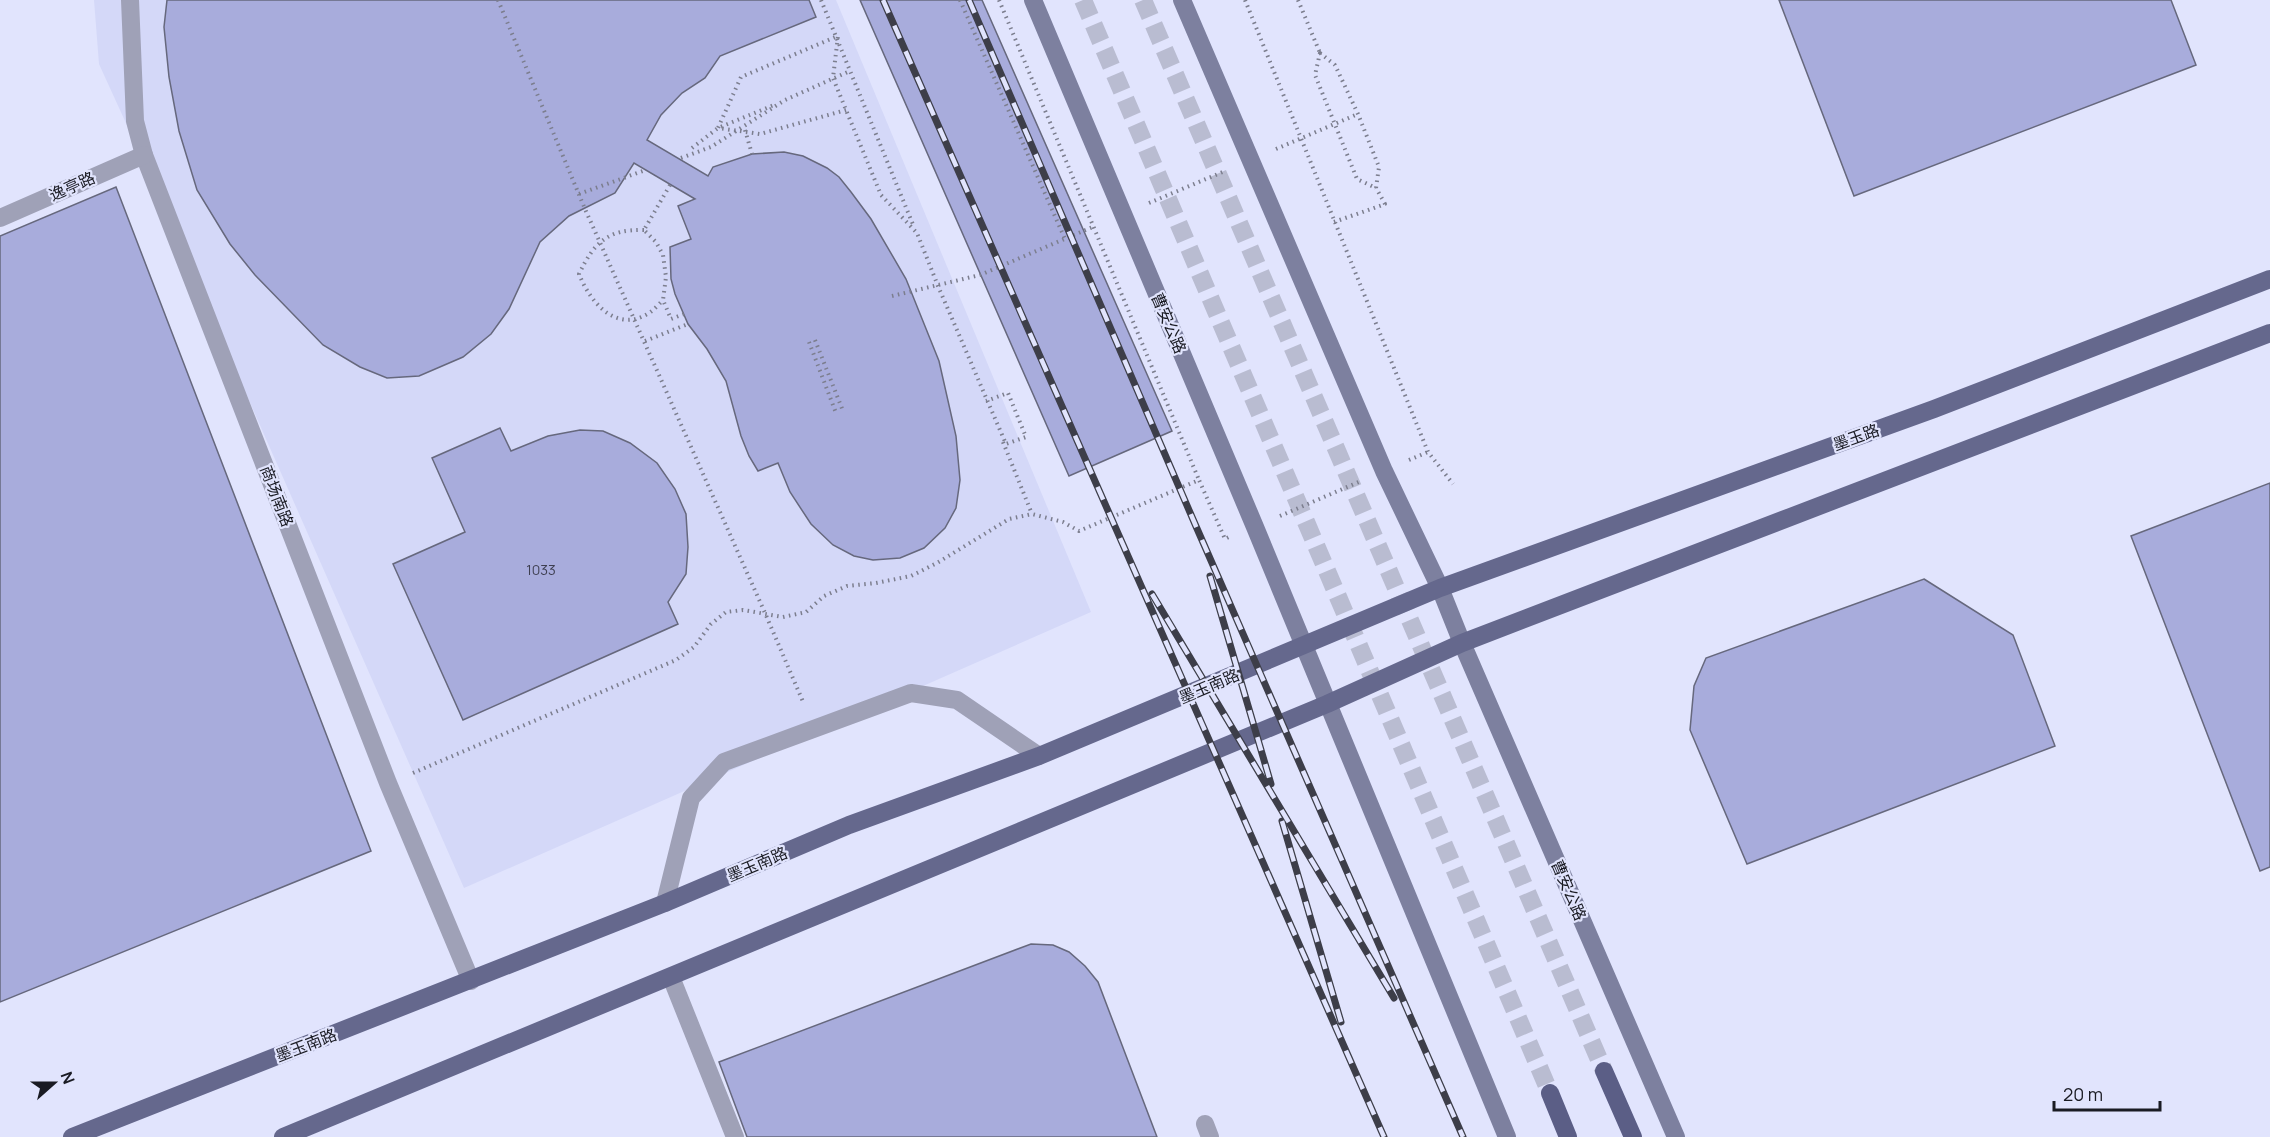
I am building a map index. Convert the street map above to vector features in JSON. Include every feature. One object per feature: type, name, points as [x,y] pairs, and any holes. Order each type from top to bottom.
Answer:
[{"type":"highway","points":[[1604,1071],[1633,1137]]},
{"type":"highway","points":[[1550,1093],[1568,1137]]},
{"type":"main road","name":"曹安公路","points":[[1033,0],[1327,704]]},
{"type":"main road","name":"曹安公路","points":[[1182,0],[1291,257],[1384,471],[1440,588],[1676,1137]]},
{"type":"main road","name":"墨玉路","points":[[1440,588],[1934,409],[2270,279]]},
{"type":"main road","points":[[283,1137],[1327,704],[1462,643],[2270,333]]},
{"type":"main road","name":"墨玉南路","points":[[72,1137],[471,981],[665,903],[849,825],[1039,756],[1440,588]]},
{"type":"main road","points":[[1327,704],[1508,1137]]},
{"type":"street","name":"商场南路","points":[[130,0],[135,122],[144,154],[388,783],[471,981]]},
{"type":"street","name":"逸亭路","points":[[0,218],[144,154]]},
{"type":"street","points":[[665,903],[691,798],[724,762],[911,693],[957,700],[1039,756]]},
{"type":"street","points":[[671,977],[735,1137]]},
{"type":"path","points":[[498,0],[579,194],[814,729]]},
{"type":"path","points":[[822,0],[838,36],[833,78],[881,195],[918,233],[938,286],[951,317],[970,358],[983,389],[988,400],[1005,444],[1026,437],[1008,393],[997,397],[986,400]]},
{"type":"path","points":[[822,0],[1032,514]]},
{"type":"path","points":[[960,0],[1065,239]]},
{"type":"path","points":[[999,0],[1225,539],[1428,452]]},
{"type":"path","points":[[1245,0],[1428,452],[1453,484]]},
{"type":"path","points":[[1298,0],[1320,54],[1335,65],[1358,114],[1379,168],[1376,188],[1384,204],[1334,222]]},
{"type":"path","points":[[718,128],[741,77],[838,36]]},
{"type":"path","points":[[1320,54],[1315,75],[1357,178],[1376,188]]},
{"type":"path","points":[[692,148],[718,128],[850,71]]},
{"type":"path","points":[[681,158],[711,147],[785,100]]},
{"type":"path","points":[[718,128],[760,134],[846,110]]},
{"type":"path","points":[[744,126],[752,154]]},
{"type":"path","points":[[579,194],[643,171]]},
{"type":"path","points":[[644,230],[670,185]]},
{"type":"path","points":[[892,296],[980,275],[1093,227]]},
{"type":"path","points":[[663,300],[648,313],[629,319],[607,315],[587,294],[579,274],[591,250],[615,232],[644,230],[656,242],[663,255],[666,277],[663,300],[671,319],[684,314]]},
{"type":"path","points":[[645,341],[688,324]]},
{"type":"path","points":[[815,340],[843,410]]},
{"type":"path","points":[[808,342],[836,413]]},
{"type":"path","points":[[388,783],[676,660],[694,647],[711,624],[726,612],[743,610],[783,616],[806,612],[824,596],[847,586],[876,584],[911,576],[1010,519],[1032,514],[1063,522],[1079,531],[1199,480]]},
{"type":"shaded area","points":[[94,0],[836,0],[1091,612],[464,888],[99,64]]},
{"type":"building","points":[[167,0],[809,0],[816,17],[720,56],[705,78],[682,93],[661,115],[647,140],[708,176],[713,167],[752,154],[784,152],[803,156],[839,177],[851,192],[871,219],[906,279],[939,361],[956,436],[960,480],[956,508],[945,528],[924,548],[900,558],[873,560],[854,556],[833,545],[811,524],[790,492],[778,463],[758,471],[741,436],[726,381],[707,349],[688,324],[671,279],[670,247],[691,239],[678,206],[695,199],[634,163],[615,193],[569,216],[540,242],[509,309],[491,334],[463,357],[419,376],[387,378],[360,367],[323,345],[255,275],[230,244],[197,190],[179,131],[169,77],[164,27]]},
{"type":"building","points":[[860,0],[982,0],[1172,431],[1069,476]]},
{"type":"building","points":[[1779,0],[2171,0],[2196,65],[1854,196]]},
{"type":"building","points":[[116,187],[371,851],[0,1002],[0,236]]},
{"type":"building","points":[[500,428],[511,451],[548,436],[580,430],[603,431],[630,443],[657,463],[675,489],[686,514],[688,547],[686,574],[668,602],[678,624],[463,720],[393,564],[465,532],[432,458]]},
{"type":"building","points":[[2270,483],[2270,867],[2260,871],[2131,536]]},
{"type":"building","points":[[1924,579],[2013,635],[2055,746],[1747,864],[1690,730],[1694,686],[1706,658]]},
{"type":"building","points":[[1031,944],[1053,945],[1069,952],[1098,982],[1157,1137],[747,1137],[719,1062]]},
{"type":"tunnel","points":[[1083,0],[1550,1093]]},
{"type":"tunnel","points":[[1143,0],[1604,1071]]},
{"type":"railway","points":[[883,0],[1384,1137]]},
{"type":"railway","points":[[969,0],[1463,1137]]},
{"type":"railway","points":[[1210,576],[1271,784]]},
{"type":"railway","points":[[1152,594],[1394,998]]},
{"type":"railway","points":[[1282,821],[1341,1022]]}]
